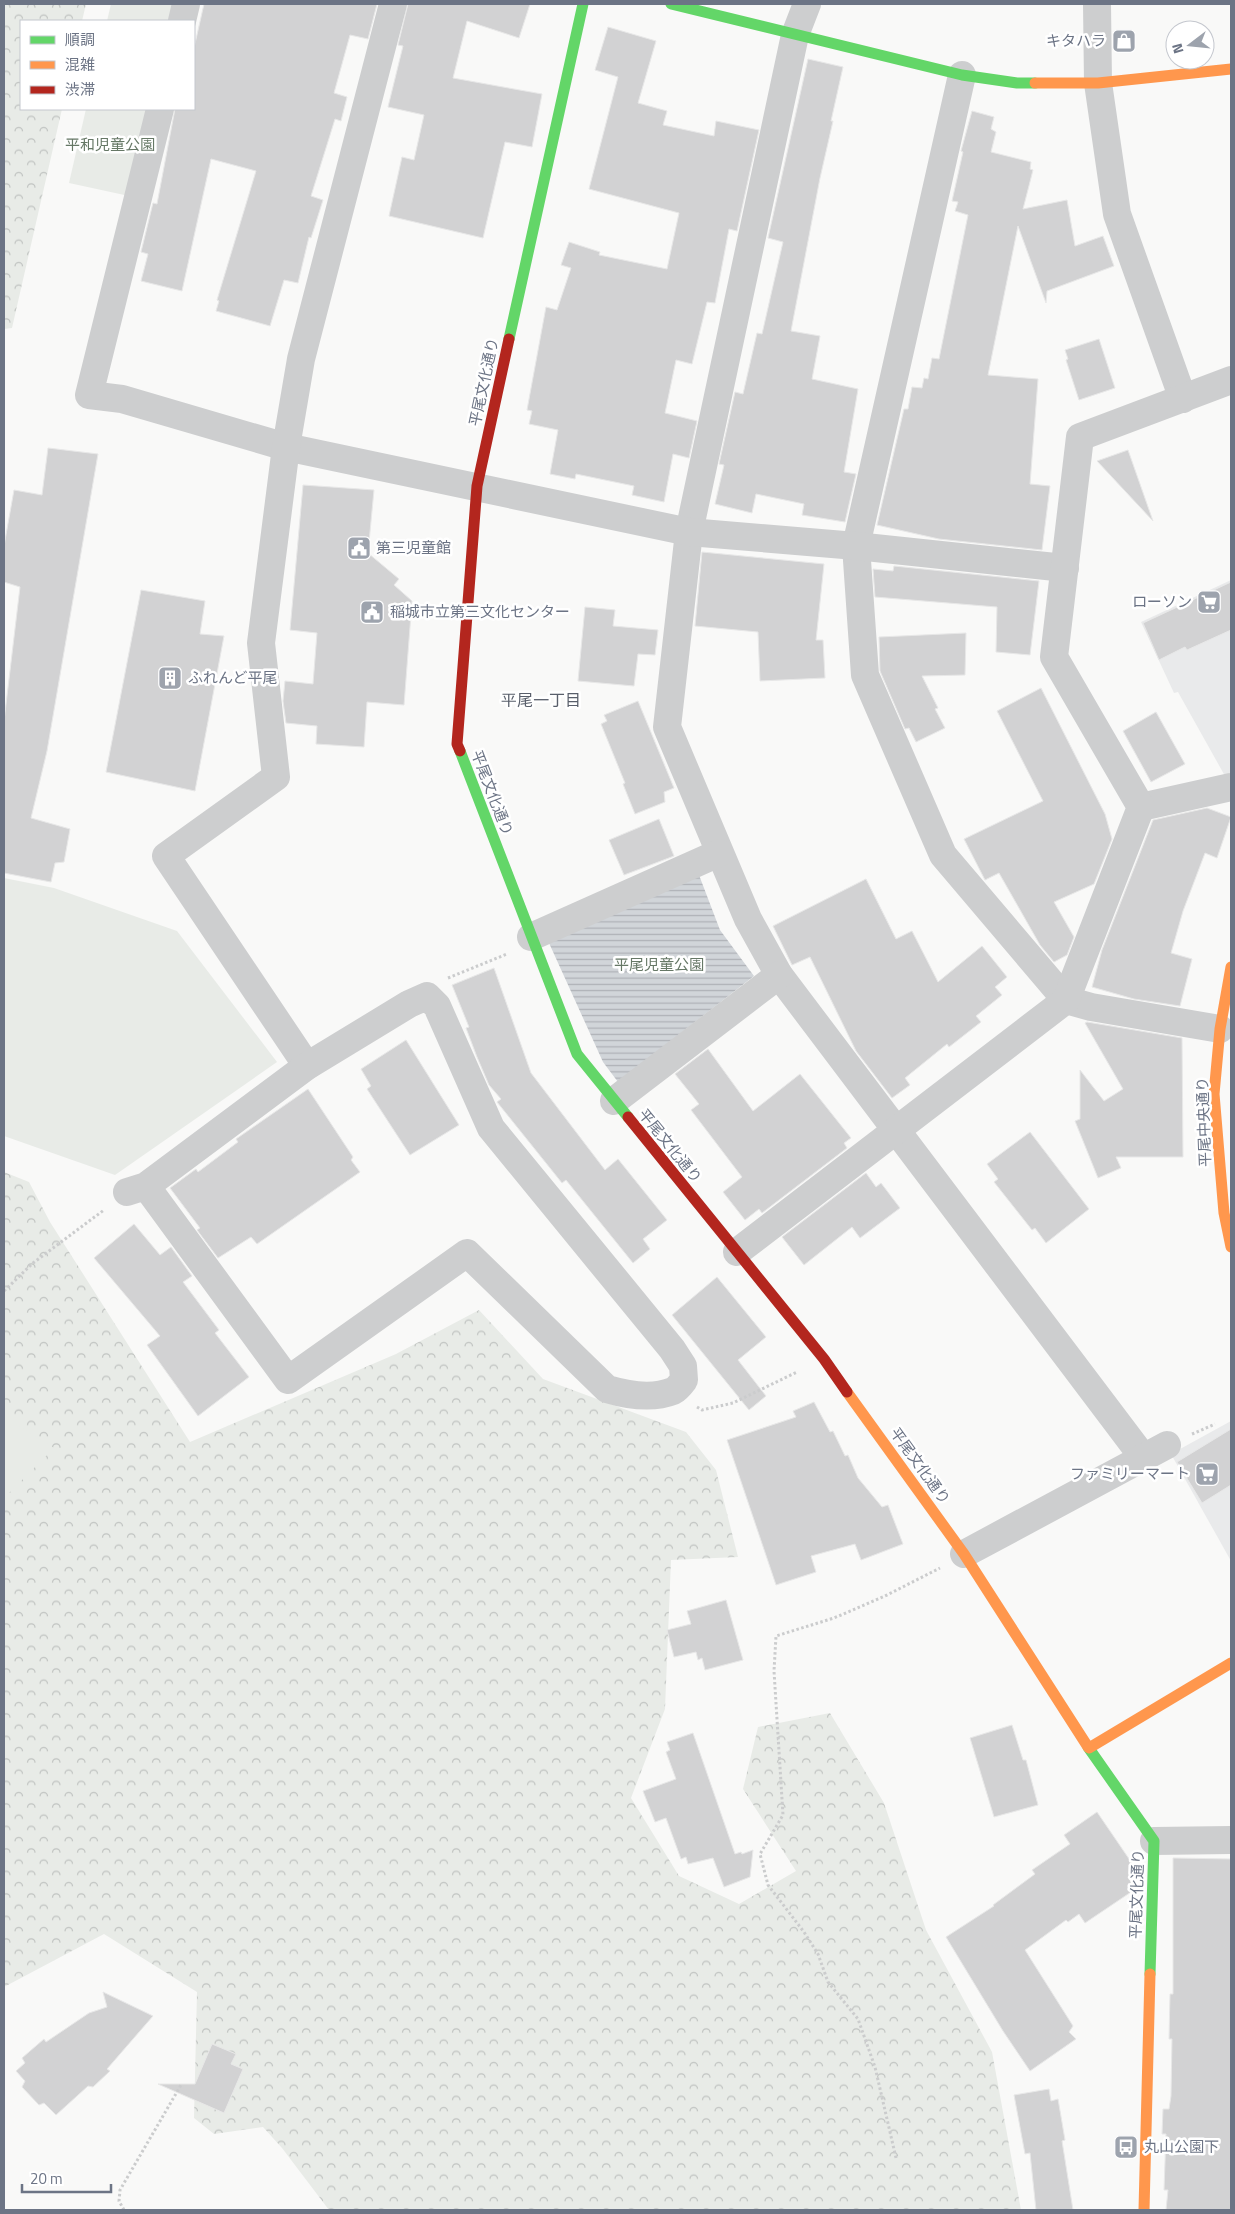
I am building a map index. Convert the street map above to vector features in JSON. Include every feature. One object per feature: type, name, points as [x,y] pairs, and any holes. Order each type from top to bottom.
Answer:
[{"type":"street","points":[[182,20],[186,4]]},
{"type":"street","points":[[307,1066],[166,856],[276,776],[261,643],[286,447],[301,359],[393,4]]},
{"type":"street","name":"平尾文化通り","points":[[583,4],[477,486],[457,744],[576,1054],[824,1360],[964,1554],[1089,1748],[1154,1841],[1144,2210]]},
{"type":"street","points":[[671,4],[962,75],[1017,83],[1098,83],[1231,69]]},
{"type":"street","points":[[806,4],[795,35],[689,532],[668,727],[748,919],[780,975],[896,1132],[1155,1451],[964,1554]]},
{"type":"street","points":[[1097,4],[1098,83],[1117,214],[1183,398]]},
{"type":"street","points":[[962,75],[856,546],[865,675],[944,854],[1066,1000],[1091,1007],[1220,1029]]},
{"type":"street","points":[[160,110],[89,395],[122,399],[286,447],[689,532],[856,546],[1066,568]]},
{"type":"street","points":[[1141,807],[1054,656],[1066,568],[1080,437],[1231,380]]},
{"type":"street","points":[[1141,807],[1231,787]]},
{"type":"street","points":[[737,1252],[1066,1000],[1141,807]]},
{"type":"street","points":[[532,940],[719,853]]},
{"type":"street","name":"平尾中央通り","points":[[1231,967],[1220,1029],[1214,1094],[1226,1176],[1224,1214],[1231,1246]]},
{"type":"street","points":[[614,1101],[780,975]]},
{"type":"street","points":[[427,996],[437,1006],[491,1128],[672,1349],[683,1366],[684,1380],[674,1391],[651,1394],[625,1394],[607,1388],[467,1253],[288,1380],[136,1189],[307,1066],[409,1004],[427,996]]},
{"type":"street","points":[[1089,1748],[1231,1663]]},
{"type":"street","points":[[1154,1841],[1231,1840]]},
{"type":"path","points":[[444,979],[532,940]]},
{"type":"path","points":[[4,1291],[34,1263],[136,1189]]},
{"type":"path","points":[[702,1410],[733,1403],[824,1360]]},
{"type":"path","points":[[896,2158],[875,2067],[858,2019],[828,1982],[818,1954],[804,1932],[768,1885],[760,1854],[782,1815],[774,1671],[776,1636],[834,1618],[885,1596],[964,1554]]},
{"type":"path","points":[[124,2210],[119,2201],[120,2190],[181,2085]]},
{"type":"shaded area","points":[[1231,580],[1231,775],[1225,776],[1178,692],[1174,693],[1141,622]]},
{"type":"shaded area","name":"平尾児童公園","points":[[699,875],[720,930],[754,976],[618,1082],[603,1062],[549,943]]},
{"type":"shaded area","points":[[1231,1421],[1231,1561],[1171,1454]]},
{"type":"green space","points":[[4,4],[86,4],[82,20],[20,20],[20,110],[62,110],[12,328],[4,329]]},
{"type":"green space","points":[[111,4],[181,4],[176,20],[107,20]]},
{"type":"green space","name":"平和児童公園","points":[[86,110],[153,110],[129,196],[69,183]]},
{"type":"green space","points":[[4,878],[54,888],[177,931],[277,1062],[115,1175],[4,1136]]},
{"type":"green space","points":[[4,1172],[29,1182],[50,1222],[190,1442],[396,1354],[479,1310],[543,1379],[686,1432],[716,1470],[738,1557],[671,1560],[665,1709],[631,1798],[679,1876],[739,1904],[796,1871],[743,1789],[758,1727],[830,1713],[884,1803],[926,1930],[992,2052],[1021,2210],[329,2210],[282,2148],[263,2127],[214,2134],[194,2118],[197,1992],[104,1934],[4,1987]]},
{"type":"green space","points":[[4,1417],[54,1448],[4,1498]]},
{"type":"building","points":[[204,4],[377,4],[368,39],[350,35],[334,93],[347,97],[341,121],[335,119],[311,196],[323,200],[311,238],[309,237],[298,283],[284,280],[270,326],[216,311],[219,301],[217,300],[256,171],[211,159],[182,291],[141,281],[148,254],[141,252],[153,203],[157,204],[175,110],[195,110],[195,44]]},
{"type":"building","points":[[408,4],[530,4],[519,38],[467,21],[453,78],[542,94],[532,147],[505,142],[483,238],[389,216],[402,157],[414,160],[424,115],[388,107],[403,46],[398,45]]},
{"type":"building","points":[[608,27],[656,41],[638,103],[667,111],[663,125],[714,136],[716,121],[759,130],[737,231],[729,229],[715,303],[707,302],[692,364],[676,360],[665,413],[697,421],[689,458],[673,454],[664,502],[632,495],[634,486],[576,474],[575,479],[550,474],[558,430],[529,424],[532,411],[527,410],[546,307],[557,310],[571,268],[561,265],[569,242],[600,252],[599,255],[667,269],[679,213],[589,189],[618,77],[595,70]]},
{"type":"building","points":[[808,59],[843,67],[791,331],[820,336],[812,379],[858,389],[844,472],[856,474],[845,522],[802,515],[804,504],[756,494],[752,513],[715,504],[724,465],[719,464],[735,392],[743,394],[757,333],[762,334],[783,242],[768,238]]},
{"type":"building","points":[[972,111],[994,117],[991,129],[996,132],[991,152],[1031,162],[1030,169],[1033,170],[1023,209],[1067,200],[1075,246],[1103,236],[1114,266],[1047,291],[1046,303],[1018,226],[988,375],[1038,379],[1030,484],[1050,486],[1042,550],[939,539],[877,525],[904,409],[908,409],[912,387],[922,388],[924,378],[928,379],[932,358],[939,359],[968,215],[955,211],[958,202],[952,201],[963,152],[961,151]]},
{"type":"building","points":[[1099,339],[1115,388],[1079,400],[1066,360],[1068,359],[1065,350]]},
{"type":"building","points":[[48,448],[98,454],[47,751],[31,818],[70,829],[64,862],[55,863],[51,882],[4,873],[4,721],[20,587],[4,582],[4,546],[14,490],[42,495]]},
{"type":"building","points":[[1128,450],[1153,521],[1097,461]]},
{"type":"building","points":[[303,485],[374,490],[368,553],[399,579],[394,585],[412,601],[404,705],[367,702],[364,747],[316,744],[317,726],[286,723],[283,701],[285,681],[313,684],[317,633],[290,630]]},
{"type":"building","points":[[702,552],[824,564],[816,640],[823,640],[825,678],[760,681],[758,632],[695,626]]},
{"type":"building","points":[[894,566],[1039,581],[1030,655],[996,652],[997,607],[875,597],[873,569],[893,571]]},
{"type":"building","name":"ローソン","points":[[1231,582],[1231,630],[1187,650],[1185,647],[1159,660],[1143,623]]},
{"type":"building","points":[[141,590],[205,601],[200,634],[224,636],[195,791],[106,772]]},
{"type":"building","points":[[585,607],[615,610],[613,626],[658,630],[655,655],[638,654],[634,686],[578,681]]},
{"type":"building","points":[[966,633],[965,675],[922,676],[938,708],[935,709],[945,728],[916,742],[909,728],[905,729],[880,671],[879,637]]},
{"type":"building","points":[[1041,688],[1105,814],[1112,839],[1094,884],[1054,902],[1074,937],[1067,955],[1054,962],[1040,945],[999,873],[985,880],[964,839],[1043,801],[997,711]]},
{"type":"building","points":[[638,701],[674,788],[664,792],[665,802],[635,814],[623,784],[625,783],[601,724],[607,721],[604,715]]},
{"type":"building","points":[[1156,712],[1185,764],[1151,782],[1123,731]]},
{"type":"building","points":[[1207,808],[1231,817],[1217,858],[1205,853],[1183,911],[1171,953],[1192,959],[1180,1006],[1134,999],[1092,987],[1102,950],[1153,820]]},
{"type":"building","points":[[659,819],[674,856],[624,875],[609,840]]},
{"type":"building","points":[[866,879],[896,939],[912,931],[938,982],[982,946],[1007,977],[995,987],[1002,995],[976,1016],[981,1022],[949,1047],[947,1044],[905,1078],[910,1085],[892,1098],[856,1051],[810,957],[792,965],[773,926]]},
{"type":"building","points":[[494,968],[531,1073],[605,1170],[618,1159],[667,1220],[643,1239],[650,1249],[633,1263],[566,1180],[562,1183],[497,1102],[501,1099],[489,1085],[466,1028],[469,1027],[452,985]]},
{"type":"building","points":[[1085,1023],[1182,1038],[1183,1157],[1116,1157],[1121,1168],[1098,1178],[1075,1121],[1080,1119],[1080,1070],[1104,1101],[1123,1089]]},
{"type":"building","points":[[406,1040],[459,1125],[410,1155],[367,1089],[371,1086],[361,1069]]},
{"type":"building","points":[[708,1049],[753,1111],[800,1074],[851,1138],[844,1143],[847,1148],[762,1213],[759,1209],[745,1220],[723,1192],[742,1177],[691,1110],[699,1104],[675,1074]]},
{"type":"building","points":[[308,1089],[353,1157],[351,1160],[360,1172],[257,1244],[251,1237],[218,1258],[197,1230],[200,1228],[170,1188],[196,1169],[198,1172],[238,1142],[236,1139]]},
{"type":"building","points":[[1030,1132],[1089,1209],[1046,1243],[1035,1228],[1032,1230],[994,1182],[998,1179],[987,1164]]},
{"type":"building","points":[[866,1173],[876,1187],[881,1183],[900,1208],[860,1238],[852,1227],[804,1265],[782,1237]]},
{"type":"building","points":[[134,1224],[160,1255],[171,1247],[192,1276],[183,1282],[219,1330],[215,1333],[249,1377],[198,1416],[147,1345],[160,1336],[94,1258]]},
{"type":"building","points":[[717,1277],[766,1337],[738,1360],[766,1396],[749,1410],[672,1315]]},
{"type":"building","points":[[814,1402],[830,1432],[833,1431],[845,1456],[848,1455],[858,1478],[882,1507],[888,1505],[903,1544],[861,1560],[855,1544],[811,1556],[816,1572],[776,1585],[727,1440],[796,1417],[793,1411]]},
{"type":"building","name":"ファミリーマート","points":[[1231,1429],[1231,1485],[1202,1503],[1177,1462]]},
{"type":"building","points":[[726,1600],[743,1660],[705,1670],[702,1658],[698,1660],[696,1652],[674,1657],[667,1630],[691,1624],[687,1611]]},
{"type":"building","points":[[1012,1725],[1023,1760],[1026,1760],[1038,1805],[994,1817],[970,1738]]},
{"type":"building","points":[[693,1733],[735,1854],[741,1852],[742,1854],[753,1850],[750,1877],[724,1887],[713,1858],[688,1864],[686,1857],[681,1859],[666,1818],[655,1822],[643,1791],[676,1779],[666,1752],[670,1750],[667,1742]]},
{"type":"building","points":[[1097,1812],[1138,1872],[1137,1888],[1085,1923],[1079,1914],[1068,1922],[1066,1920],[1025,1950],[1073,2026],[1069,2032],[1076,2039],[1030,2071],[1003,2031],[946,1937],[994,1906],[1035,1874],[1032,1870],[1070,1844],[1064,1835]]},
{"type":"building","points":[[1173,1858],[1231,1859],[1231,2210],[1166,2210],[1168,2190],[1164,2190],[1166,2134],[1162,2134],[1163,2109],[1169,2109],[1171,2096],[1172,2039],[1169,2039],[1170,1994],[1173,1994]]},
{"type":"building","points":[[103,1992],[153,2016],[107,2069],[110,2071],[93,2087],[88,2086],[56,2115],[44,2103],[39,2105],[22,2087],[25,2081],[16,2071],[25,2063],[22,2058],[44,2039],[46,2042],[89,2013],[107,2007]]},
{"type":"building","points":[[212,2044],[236,2054],[231,2064],[243,2069],[224,2113],[158,2084],[195,2084]]},
{"type":"building","points":[[1049,2089],[1051,2101],[1058,2099],[1065,2140],[1062,2141],[1073,2210],[1036,2210],[1030,2153],[1025,2154],[1014,2095]]},
{"type":"traffic: fast","points":[[509,339],[583,4]]},
{"type":"traffic: fast","points":[[671,4],[962,75],[1017,83],[1035,83]]},
{"type":"traffic: fast","points":[[460,751],[577,1054],[628,1117]]},
{"type":"traffic: fast","points":[[1088,1747],[1154,1841],[1150,1974]]},
{"type":"traffic: slow","points":[[1035,83],[1098,83],[1231,69]]},
{"type":"traffic: slow","points":[[1231,967],[1220,1029],[1214,1094],[1224,1213],[1231,1247]]},
{"type":"traffic: slow","points":[[847,1392],[964,1554],[1088,1747]]},
{"type":"traffic: slow","points":[[1089,1748],[1231,1663]]},
{"type":"traffic: slow","points":[[1144,2210],[1150,1974]]},
{"type":"traffic: jam","points":[[460,751],[457,744],[477,486],[509,339]]},
{"type":"traffic: jam","points":[[628,1117],[824,1359],[847,1392]]},
{"type":"place","name":"キタハラ","points":[[1124,41]]},
{"type":"place","name":"第三児童館","points":[[359,548]]},
{"type":"place","name":"ローソン","points":[[1209,602]]},
{"type":"place","name":"稲城市立第三文化センター","points":[[372,612]]},
{"type":"place","name":"ふれんど平尾","points":[[170,678]]},
{"type":"place","name":"ファミリーマート","points":[[1207,1474]]},
{"type":"place","name":"丸山公園下","points":[[1126,2147]]},
{"type":"district","name":"平尾一丁目","points":[[541,700]]}]
